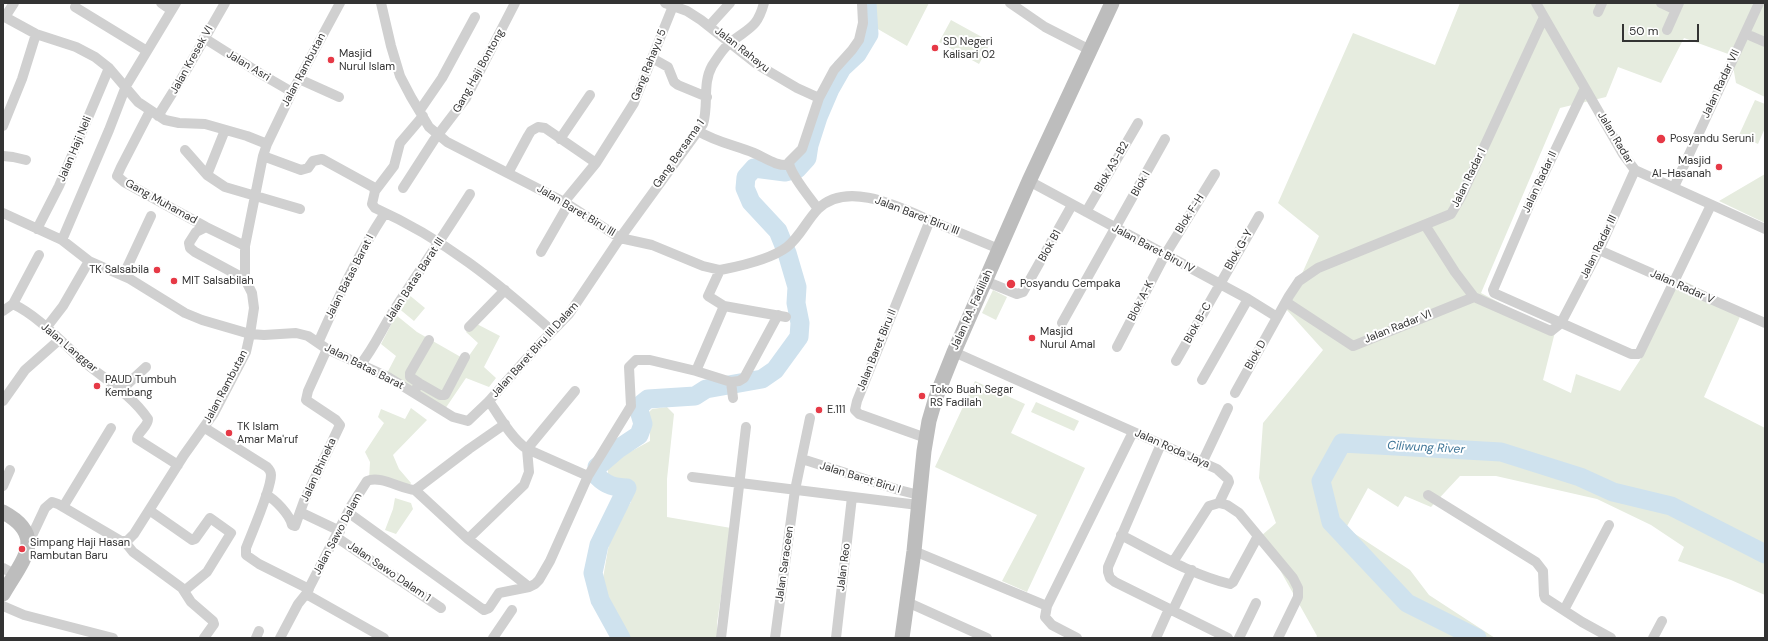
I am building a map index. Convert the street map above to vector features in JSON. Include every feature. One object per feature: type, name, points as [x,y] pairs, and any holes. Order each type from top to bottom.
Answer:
[{"type":"main road","name":"Jalan RA. Fadillah","points":[[902,638],[914,551],[926,438],[936,397],[954,352],[1029,181],[1112,3]]},
{"type":"main road","points":[[3,512],[20,523],[29,542],[27,552],[8,571],[3,594]]},
{"type":"street","points":[[14,3],[4,17],[36,34],[76,47],[109,68],[126,86],[138,102],[154,114],[173,122],[205,124],[267,144]]},
{"type":"street","points":[[62,240],[126,86],[174,6],[161,3]]},
{"type":"street","name":"Jalan Kresek VI","points":[[118,176],[121,167],[154,114],[184,76],[225,3]]},
{"type":"street","name":"Jalan Rambutan","points":[[125,542],[134,534],[178,465],[204,428],[246,352],[254,308],[252,293],[245,279],[245,246],[263,156],[267,144],[299,78],[340,3]]},
{"type":"street","name":"Jalan Baret Biru III","points":[[381,3],[400,76],[430,127],[438,135],[447,142],[566,204],[620,238],[652,245],[703,266],[720,270],[748,263],[778,252],[787,246],[818,209],[828,202],[839,197],[862,197],[890,203],[999,249]]},
{"type":"street","name":"Gang Haji Bontong","points":[[403,188],[438,135],[466,98],[515,3]]},
{"type":"street","points":[[710,25],[730,3]]},
{"type":"street","name":"Gang Bersama 1","points":[[620,238],[703,124],[706,115],[706,83],[710,70],[730,42],[757,22],[764,3]]},
{"type":"street","points":[[818,209],[791,169],[791,160],[802,149],[819,98],[838,64],[852,50],[859,40],[863,23],[862,3]]},
{"type":"street","points":[[1010,3],[1045,27],[1090,50]]},
{"type":"street","name":"Jalan Radar","points":[[1536,3],[1623,154],[1635,170],[1765,229]]},
{"type":"street","points":[[1661,3],[1678,6],[1667,30]]},
{"type":"street","name":"Jalan Radar VII","points":[[1674,187],[1759,3]]},
{"type":"street","name":"Jalan Rahayu","points":[[669,5],[687,11],[710,25],[766,71],[819,98]]},
{"type":"street","name":"Gang Rahayu 5","points":[[541,252],[566,204],[596,163],[636,99],[652,58],[669,5]]},
{"type":"street","points":[[75,7],[147,51]]},
{"type":"street","points":[[475,17],[442,78],[421,113],[400,143],[394,166],[376,192],[373,206],[440,242],[459,254],[506,290],[552,331]]},
{"type":"street","name":"Jalan Radar I","points":[[1277,317],[1299,281],[1311,272],[1335,260],[1448,216],[1458,204],[1544,18]]},
{"type":"street","points":[[3,126],[22,79],[36,34]]},
{"type":"street","points":[[1751,36],[1765,42]]},
{"type":"street","name":"Jalan Asri","points":[[204,38],[255,71],[292,92]]},
{"type":"street","points":[[652,58],[668,67],[674,82],[678,85],[707,97]]},
{"type":"street","name":"Jalan Haji Neli","points":[[37,229],[59,186],[109,68]]},
{"type":"street","points":[[299,78],[339,97]]},
{"type":"street","name":"Jalan Radar II","points":[[1561,323],[1494,293],[1493,290],[1531,201],[1585,88]]},
{"type":"street","points":[[560,139],[590,95]]},
{"type":"street","name":"Blok A3-B2","points":[[1086,212],[1138,123]]},
{"type":"street","points":[[508,173],[528,136],[535,128],[543,127],[596,163]]},
{"type":"street","points":[[207,175],[225,130]]},
{"type":"street","points":[[698,131],[715,141],[754,153],[776,164],[791,169]]},
{"type":"street","name":"Blok I","points":[[1062,323],[1165,139]]},
{"type":"street","points":[[185,150],[207,175],[225,187],[254,197],[300,208]]},
{"type":"street","points":[[3,156],[13,156],[26,160]]},
{"type":"street","points":[[263,156],[301,170],[308,168],[313,161],[322,159],[373,187],[376,192]]},
{"type":"street","name":"Jalan Radar III","points":[[1561,323],[1599,250],[1635,170]]},
{"type":"street","name":"Blok F-H","points":[[1165,255],[1215,174]]},
{"type":"street","name":"Gang Muhamad","points":[[118,176],[124,182],[206,227],[245,246]]},
{"type":"street","name":"Jalan Baret Biru IV","points":[[1029,181],[1248,299],[1277,317]]},
{"type":"street","name":"Jalan Batas Barat III","points":[[360,365],[369,354],[395,308],[440,242],[470,194]]},
{"type":"street","name":"Blok B1","points":[[985,281],[1017,294],[1023,292],[1072,205]]},
{"type":"street","points":[[1425,225],[1454,272],[1474,297],[1549,332],[1561,323],[1631,354],[1636,354],[1640,352],[1712,205]]},
{"type":"street","name":"Jalan Batas Barat I","points":[[318,343],[348,276],[368,239],[385,213]]},
{"type":"street","name":"Jalan Batas Barat","points":[[3,214],[62,240],[89,261],[123,276],[185,313],[202,320],[250,334],[264,335],[296,333],[308,336],[327,349],[388,377],[453,418],[468,421],[489,401]]},
{"type":"street","points":[[123,276],[151,216]]},
{"type":"street","name":"Blok G-Y","points":[[1220,284],[1259,216]]},
{"type":"street","name":"Jalan Baret Biru II","points":[[926,438],[859,414],[855,410],[857,401],[930,220]]},
{"type":"street","name":"Gang Muhamad","points":[[206,227],[196,232],[189,243],[190,248],[245,279]]},
{"type":"street","name":"Jalan Baret Biru III Dalam","points":[[489,401],[569,314],[620,238]]},
{"type":"street","name":"Jalan Radar V","points":[[1599,250],[1765,323]]},
{"type":"street","points":[[3,311],[13,304],[39,255]]},
{"type":"street","name":"Blok A-K","points":[[1117,347],[1165,255]]},
{"type":"street","points":[[46,328],[64,306],[89,261]]},
{"type":"street","points":[[349,513],[484,610],[489,608],[499,592],[529,587],[539,580],[550,561],[588,476],[631,406],[629,367],[636,360],[644,360],[696,371],[732,384],[744,378],[782,316],[724,306],[708,296],[720,270]]},
{"type":"street","name":"Blok B-C","points":[[1176,361],[1220,284]]},
{"type":"street","points":[[469,327],[506,290]]},
{"type":"street","name":"Jalan Radar VI","points":[[1286,302],[1353,346],[1474,297]]},
{"type":"street","points":[[1202,380],[1248,299]]},
{"type":"street","name":"Jalan Langgar","points":[[13,304],[46,328],[121,390],[148,419],[147,424],[138,434],[137,439],[178,465]]},
{"type":"street","points":[[696,371],[724,306]]},
{"type":"street","name":"Blok D","points":[[1235,393],[1277,317]]},
{"type":"street","points":[[3,401],[25,370],[59,340]]},
{"type":"street","points":[[430,340],[410,374],[410,377],[440,395],[445,395],[465,357]]},
{"type":"street","name":"Jalan Bhineka","points":[[266,495],[275,501],[290,519],[293,526],[339,428],[339,423],[306,400],[308,391],[327,349]]},
{"type":"street","name":"Jalan Roda Jaya","points":[[954,352],[1217,469],[1228,479],[1229,482],[1220,502]]},
{"type":"street","points":[[121,390],[146,367]]},
{"type":"street","points":[[414,392],[420,383]]},
{"type":"street","points":[[732,384],[733,398]]},
{"type":"street","points":[[468,539],[524,485],[528,477],[527,449],[575,392]]},
{"type":"street","points":[[489,401],[522,446],[588,476]]},
{"type":"street","points":[[1202,463],[1228,408]]},
{"type":"street","name":"Jalan Saraceen","points":[[775,638],[795,490],[810,418]]},
{"type":"street","points":[[505,424],[469,448],[415,490],[468,539],[529,587]]},
{"type":"street","points":[[721,638],[738,482],[746,427]]},
{"type":"street","points":[[64,507],[111,428]]},
{"type":"street","points":[[204,428],[270,470],[271,476],[266,495]]},
{"type":"street","points":[[1077,638],[1050,622],[1045,617],[1047,606],[1133,432]]},
{"type":"street","points":[[1161,444],[1108,567],[1110,578],[1115,582],[1228,638]]},
{"type":"street","name":"Jalan Baret Biru I","points":[[802,459],[899,490],[919,500]]},
{"type":"street","points":[[3,486],[10,470]]},
{"type":"street","points":[[692,477],[852,497],[919,500]]},
{"type":"street","name":"Jalan Sawo Dalam","points":[[266,495],[246,548],[246,556],[308,591],[366,482],[372,479],[406,489],[415,490]]},
{"type":"street","points":[[1428,495],[1536,562],[1543,571],[1545,598],[1582,622],[1611,638]]},
{"type":"street","name":"Jalan Reo","points":[[836,638],[852,497]]},
{"type":"street","points":[[1173,562],[1208,506],[1220,502],[1240,513],[1293,578],[1298,588],[1298,597],[1278,638]]},
{"type":"street","points":[[29,542],[47,505],[55,503],[64,507],[125,542],[133,552],[184,591],[191,602],[214,622],[204,638]]},
{"type":"street","points":[[149,510],[192,540],[195,539],[210,518],[232,533],[207,572],[184,591]]},
{"type":"street","name":"Jalan Sawo Dalam 1","points":[[300,512],[338,534],[441,608]]},
{"type":"street","points":[[1564,610],[1609,525]]},
{"type":"street","points":[[1121,535],[1173,562],[1210,578],[1232,584],[1258,536]]},
{"type":"street","points":[[914,551],[1047,606]]},
{"type":"street","points":[[1156,638],[1192,570]]},
{"type":"street","points":[[280,638],[298,604],[308,591],[384,638]]},
{"type":"street","points":[[907,602],[987,638]]},
{"type":"street","points":[[1239,638],[1256,603]]},
{"type":"street","points":[[3,606],[24,615],[113,638]]},
{"type":"street","points":[[493,638],[512,610]]},
{"type":"street","points":[[1653,638],[1662,621]]},
{"type":"shaded area","points":[[868,3],[929,3],[907,46],[871,25]]},
{"type":"shaded area","points":[[1460,3],[1765,3],[1765,97],[1736,83],[1731,55],[1684,38],[1661,83],[1618,67],[1606,97],[1560,108],[1481,293],[1555,332],[1543,380],[1571,393],[1576,374],[1620,391],[1640,360],[1680,279],[1743,310],[1704,397],[1765,428],[1765,595],[1731,580],[1678,561],[1684,547],[1651,525],[1597,499],[1496,476],[1460,476],[1431,507],[1405,496],[1398,507],[1368,488],[1346,528],[1410,570],[1429,595],[1495,638],[1316,638],[1317,636],[1261,536],[1276,523],[1259,478],[1263,423],[1323,350],[1286,309],[1319,236],[1278,203],[1353,33],[1435,65]]},
{"type":"shaded area","points":[[951,20],[991,42],[979,64],[939,42]]},
{"type":"shaded area","points":[[1755,100],[1765,104],[1765,128],[1758,144],[1739,135]]},
{"type":"shaded area","points":[[1765,174],[1765,223],[1719,201]]},
{"type":"shaded area","points":[[993,290],[1007,297],[996,320],[982,313]]},
{"type":"shaded area","points":[[408,294],[425,308],[414,321],[397,307]]},
{"type":"shaded area","points":[[396,315],[417,332],[466,360],[478,343],[466,332],[473,322],[500,336],[484,367],[496,378],[489,387],[466,378],[445,409],[385,377],[396,356],[381,344]]},
{"type":"shaded area","points":[[975,381],[1025,404],[1011,433],[1085,468],[1027,592],[1002,581],[1037,515],[935,467]]},
{"type":"shaded area","points":[[1036,402],[1079,421],[1074,431],[1031,412]]},
{"type":"shaded area","points":[[667,407],[674,414],[667,479],[667,517],[731,528],[717,623],[717,638],[629,638],[602,584],[608,549],[614,528],[631,502],[631,488],[619,487],[608,478],[608,468],[617,459],[650,441],[650,430],[645,416],[652,409]]},
{"type":"shaded area","points":[[411,408],[427,420],[393,455],[399,469],[411,483],[407,490],[369,480],[370,462],[365,452],[384,423],[378,417],[381,409],[405,419]]},
{"type":"shaded area","points":[[395,498],[411,503],[413,509],[396,534],[385,530],[393,509]]},
{"type":"waterway","points":[[621,638],[600,600],[593,573],[599,545],[627,488],[614,486],[604,482],[597,476],[597,467],[618,449],[639,435],[643,424],[638,407],[648,399],[695,396],[706,389],[762,379],[775,370],[799,337],[800,323],[796,303],[797,287],[787,253],[778,231],[751,202],[745,188],[746,177],[754,168],[785,172],[797,169],[807,158],[809,145],[818,117],[830,89],[842,68],[857,54],[869,34],[867,3]]},
{"type":"waterway","name":"Ciliwung River","points":[[1477,638],[1407,603],[1331,522],[1321,481],[1342,443],[1501,452],[1580,477],[1613,492],[1671,506],[1765,554]]},
{"type":"place","name":"SD Negeri Kalisari 02","points":[[935,48]]},
{"type":"place","name":"Masjid Nurul Islam","points":[[331,60]]},
{"type":"place","name":"Posyandu Seruni","points":[[1661,139]]},
{"type":"place","name":"Masjid Al-Hasanah","points":[[1719,167]]},
{"type":"place","name":"TK Salsabila","points":[[157,270]]},
{"type":"place","name":"MIT Salsabilah","points":[[174,281]]},
{"type":"place","name":"Posyandu Cempaka","points":[[1011,284]]},
{"type":"place","name":"Masjid Nurul Amal","points":[[1032,338]]},
{"type":"place","name":"PAUD Tumbuh Kembang","points":[[97,386]]},
{"type":"place","name":"Toko Buah Segar RS Fadilah","points":[[922,396]]},
{"type":"place","name":"E.111","points":[[819,410]]},
{"type":"place","name":"TK Islam Amar Ma'ruf","points":[[229,433]]},
{"type":"place","name":"Simpang Haji Hasan Rambutan Baru","points":[[22,549]]}]
